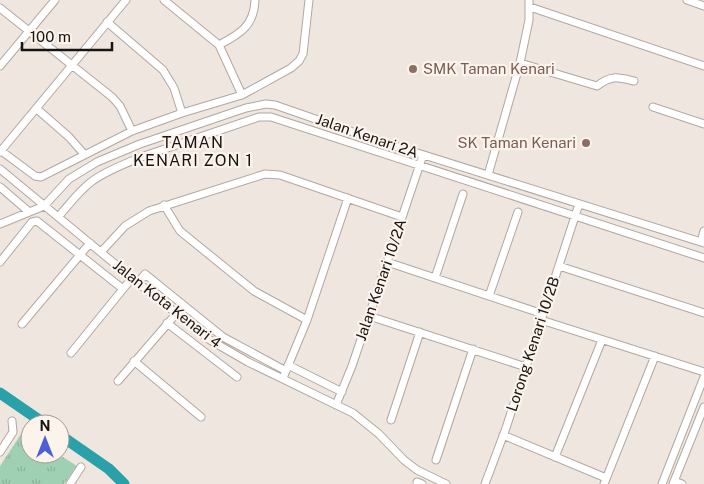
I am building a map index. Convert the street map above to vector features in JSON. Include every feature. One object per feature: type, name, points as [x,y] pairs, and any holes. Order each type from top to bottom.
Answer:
[{"type":"street","points":[[0,66],[55,0]]},
{"type":"street","points":[[126,0],[37,109],[0,151],[36,176],[45,175],[132,131],[182,113],[242,95],[291,68],[299,61],[303,54],[309,0]]},
{"type":"street","points":[[164,0],[219,45],[242,95]]},
{"type":"street","points":[[219,45],[237,36],[252,19],[255,0]]},
{"type":"street","points":[[687,0],[704,6]]},
{"type":"street","points":[[488,175],[520,63],[528,26],[529,4],[704,66]]},
{"type":"street","points":[[0,8],[30,30],[116,102],[132,131]]},
{"type":"street","points":[[107,22],[163,70],[174,88],[182,113]]},
{"type":"street","points":[[520,63],[597,86],[606,79],[615,77],[634,81]]},
{"type":"street","name":"Jalan Kenari 2A","points":[[44,206],[69,179],[79,172],[140,144],[251,107],[274,104],[423,155],[702,243]]},
{"type":"street","points":[[653,107],[704,124]]},
{"type":"street","points":[[37,109],[69,137],[84,154]]},
{"type":"street","name":"Jalan Kenari 2A","points":[[58,217],[93,180],[141,157],[259,117],[271,117],[704,258]]},
{"type":"street","points":[[188,128],[191,141]]},
{"type":"street","name":"Jalan Kenari 10/2A","points":[[336,405],[369,316],[423,155]]},
{"type":"street","name":"Jalan Kota Kenari 4","points":[[0,169],[176,314],[225,350],[285,372],[362,420],[417,470],[446,484]]},
{"type":"street","points":[[101,252],[130,222],[149,212],[164,205],[265,174],[280,175],[402,217]]},
{"type":"street","points":[[0,187],[28,212]]},
{"type":"street","points":[[435,278],[463,194]]},
{"type":"street","points":[[285,372],[307,320],[348,198]]},
{"type":"street","name":"Lorong Kenari 10/2B","points":[[486,484],[579,204]]},
{"type":"street","points":[[164,205],[180,231],[254,291],[307,320]]},
{"type":"street","points":[[0,224],[44,206]]},
{"type":"street","points":[[489,296],[518,212]]},
{"type":"street","points":[[0,262],[35,221],[41,223],[123,289]]},
{"type":"street","points":[[702,243],[704,231]]},
{"type":"street","points":[[22,324],[90,243]]},
{"type":"street","points":[[387,262],[489,296],[602,340],[704,372],[662,484]]},
{"type":"street","points":[[558,266],[704,313]]},
{"type":"street","points":[[71,353],[123,289],[145,274],[223,337],[285,372],[342,392]]},
{"type":"street","points":[[118,381],[176,314]]},
{"type":"street","points":[[369,316],[526,367]]},
{"type":"street","points":[[167,324],[237,377]]},
{"type":"street","points":[[391,420],[420,332]]},
{"type":"street","points":[[555,457],[602,340]]},
{"type":"street","points":[[436,460],[473,350]]},
{"type":"street","points":[[503,436],[555,457],[605,481],[655,356]]},
{"type":"street","points":[[134,361],[201,417]]},
{"type":"street","points":[[682,484],[674,483],[704,407]]},
{"type":"street","points":[[0,452],[13,432],[12,421]]},
{"type":"street","points":[[70,484],[81,467]]},
{"type":"green space","points":[[20,436],[20,464],[70,464],[70,462],[77,466],[64,484],[0,484],[0,466]]},
{"type":"waterway","points":[[0,393],[30,414]]},
{"type":"waterway","points":[[70,442],[109,469],[124,484]]},
{"type":"place","name":"SMK Taman Kenari","points":[[413,69]]},
{"type":"place","name":"SK Taman Kenari","points":[[586,143]]},
{"type":"district","name":"TAMAN KENARI ZON 1","points":[[193,151]]}]
